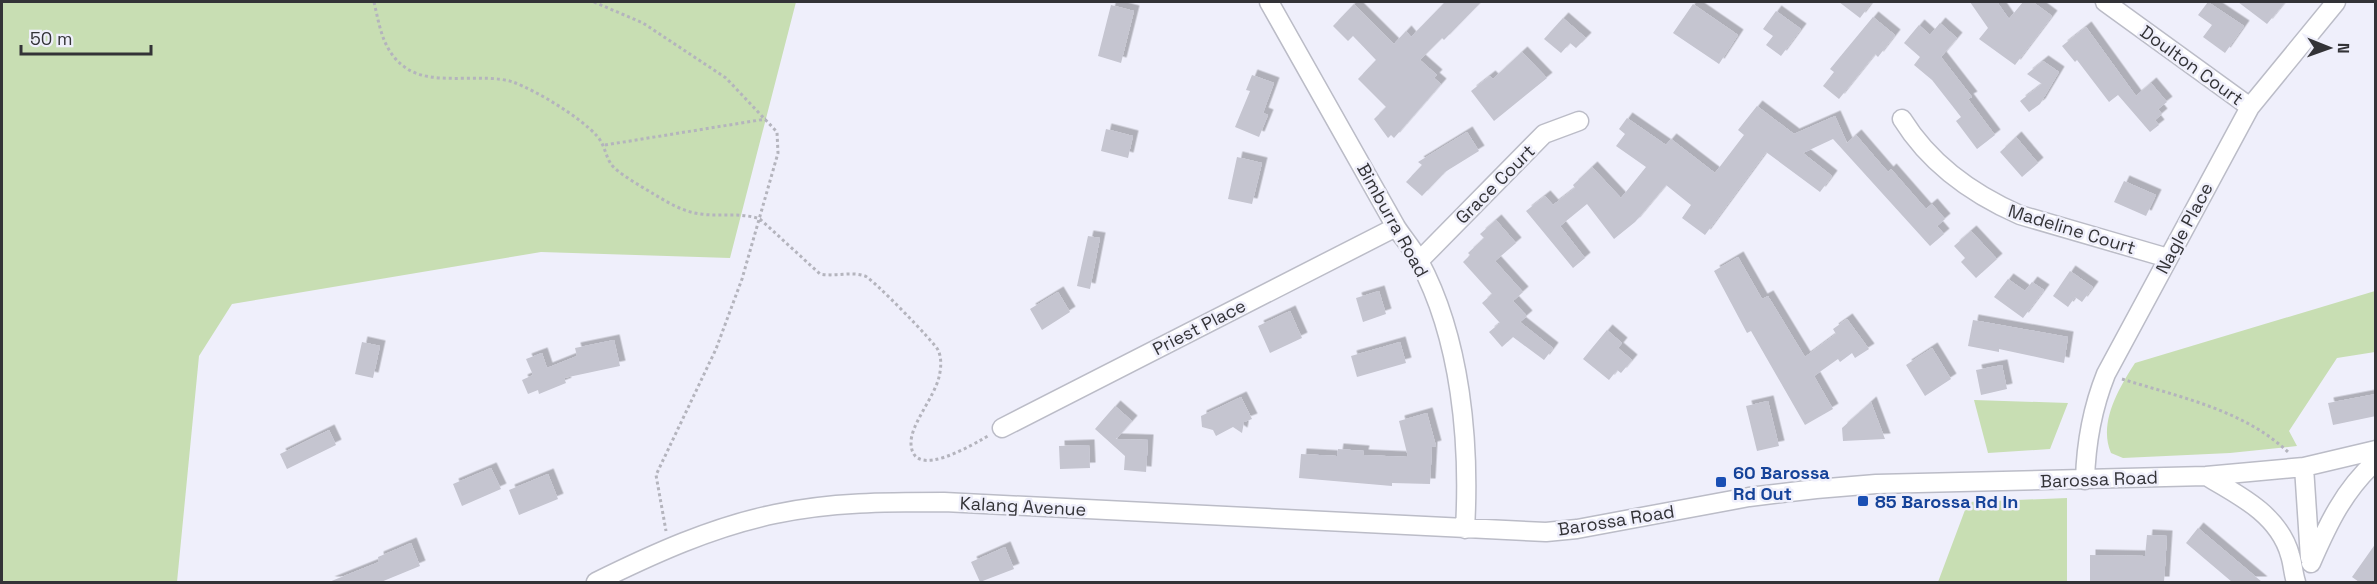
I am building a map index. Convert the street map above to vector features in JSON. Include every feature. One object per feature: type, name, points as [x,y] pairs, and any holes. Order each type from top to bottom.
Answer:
[{"type":"street","name":"Bimburra Road","points":[[1269,2],[1396,227],[1419,261],[1450,346],[1461,400],[1467,499],[1465,529]]},
{"type":"street","name":"Doulton Court","points":[[2105,2],[2250,107]]},
{"type":"street","name":"Nagle Place","points":[[2085,480],[2089,428],[2106,374],[2250,107],[2336,2]]},
{"type":"street","name":"Madeline Court","points":[[1902,119],[1937,162],[1960,182],[1999,206],[2020,215],[2168,258]]},
{"type":"street","name":"Grace Court","points":[[1419,261],[1544,134],[1579,120]]},
{"type":"street","name":"Priest Place","points":[[1002,428],[1396,227]]},
{"type":"street","name":"Barossa Road","points":[[1465,529],[1520,532],[1577,529],[1749,497],[1846,486],[2206,476],[2304,467],[2376,450]]},
{"type":"street","points":[[2305,582],[2311,563],[2343,496],[2356,479],[2376,461]]},
{"type":"street","points":[[2304,467],[2311,563]]},
{"type":"street","points":[[2206,476],[2243,498],[2270,520],[2281,534],[2290,554],[2296,582]]},
{"type":"street","name":"Kalang Avenue","points":[[596,582],[669,547],[774,514],[866,503],[944,502],[1465,529]]},
{"type":"path","points":[[374,2],[379,33],[393,58],[409,70],[427,77],[486,78],[510,81],[531,89],[595,133],[605,145],[611,165],[680,208],[702,214],[747,214],[760,219],[820,274],[833,277],[856,274],[876,282],[938,349],[941,362],[933,394],[912,435],[911,447],[915,454],[931,460],[948,458],[1002,428]]},
{"type":"path","points":[[594,2],[644,23],[726,78],[777,132],[778,153],[760,219],[716,349],[656,475],[669,547]]},
{"type":"path","points":[[605,145],[766,119]]},
{"type":"path","points":[[2106,374],[2214,408],[2278,442],[2304,467]]},
{"type":"green space","points":[[2,2],[796,2],[730,258],[541,252],[232,304],[199,356],[177,582],[2,582]]},
{"type":"green space","points":[[2375,291],[2375,352],[2337,358],[2289,431],[2297,446],[2230,453],[2123,458],[2111,453],[2107,430],[2112,406],[2135,363]]},
{"type":"green space","points":[[1974,400],[2068,403],[2050,449],[1988,453]]},
{"type":"green space","points":[[2067,498],[2067,582],[1938,582],[1968,502]]},
{"type":"building","points":[[1445,2],[1481,2],[1444,40],[1442,38],[1420,60],[1437,75],[1434,78],[1441,84],[1394,138],[1391,135],[1388,138],[1374,119],[1386,107],[1358,79],[1376,60],[1353,36],[1348,41],[1333,26],[1354,4],[1394,44],[1406,31],[1411,37]]},
{"type":"building","points":[[1839,2],[1872,2],[1860,18]]},
{"type":"building","points":[[1970,2],[1997,2],[2009,19],[2023,2],[2033,2],[2052,16],[2015,65],[1979,39],[1988,28]]},
{"type":"building","points":[[2208,2],[2244,26],[2225,53],[2203,37],[2212,25],[2198,15]]},
{"type":"building","points":[[2238,2],[2285,2],[2267,24]]},
{"type":"building","points":[[1693,4],[1738,35],[1719,64],[1673,33]]},
{"type":"building","points":[[1111,5],[1134,11],[1121,63],[1098,56]]},
{"type":"building","points":[[1776,11],[1801,29],[1781,56],[1766,45],[1773,36],[1763,29]]},
{"type":"building","points":[[1873,17],[1895,35],[1878,57],[1875,54],[1839,99],[1823,86],[1834,72],[1830,69]]},
{"type":"building","points":[[1563,18],[1586,38],[1576,48],[1570,43],[1561,53],[1544,39]]},
{"type":"building","points":[[1940,23],[1957,38],[1941,57],[1972,97],[1968,99],[1995,135],[1977,149],[1956,121],[1961,117],[1932,80],[1914,65],[1920,57],[1904,43],[1919,25],[1930,35]]},
{"type":"building","points":[[2086,27],[2136,96],[2151,83],[2167,102],[2158,109],[2162,114],[2155,120],[2159,125],[2150,132],[2118,95],[2109,102],[2077,60],[2075,62],[2062,46]]},
{"type":"building","points":[[1522,52],[1547,78],[1494,121],[1471,91],[1490,76],[1493,79]]},
{"type":"building","points":[[2043,61],[2059,72],[2040,104],[2029,112],[2020,101],[2042,84],[2027,74]]},
{"type":"building","points":[[1252,75],[1274,83],[1263,113],[1268,115],[1259,137],[1235,127],[1250,91],[1246,90]]},
{"type":"building","points":[[1757,106],[1794,134],[1835,116],[1847,143],[1856,135],[1888,172],[1891,169],[1926,209],[1932,204],[1945,219],[1937,226],[1944,234],[1930,246],[1833,139],[1803,153],[1832,176],[1820,192],[1766,152],[1705,235],[1682,218],[1691,205],[1666,185],[1635,222],[1614,239],[1587,204],[1560,226],[1585,258],[1573,268],[1526,211],[1545,196],[1553,205],[1575,188],[1573,185],[1592,167],[1621,198],[1646,167],[1616,146],[1625,134],[1619,129],[1627,118],[1666,145],[1671,139],[1715,173],[1744,135],[1738,130]]},
{"type":"building","points":[[1106,129],[1133,136],[1128,158],[1101,151]]},
{"type":"building","points":[[1467,132],[1479,151],[1445,172],[1422,196],[1406,182],[1422,165],[1418,162]]},
{"type":"building","points":[[2016,137],[2038,163],[2022,177],[2000,152]]},
{"type":"building","points":[[1237,157],[1262,163],[1252,204],[1228,199]]},
{"type":"building","points":[[2124,181],[2156,195],[2146,216],[2114,202]]},
{"type":"building","points":[[1496,220],[1516,243],[1495,261],[1523,292],[1513,301],[1527,316],[1520,322],[1553,348],[1544,360],[1513,337],[1502,347],[1489,332],[1500,323],[1482,303],[1492,294],[1463,262],[1470,255],[1468,253],[1484,238],[1480,234]]},
{"type":"building","points":[[1971,231],[1997,259],[1976,278],[1961,262],[1965,258],[1954,246]]},
{"type":"building","points":[[1088,236],[1100,238],[1090,289],[1077,286]]},
{"type":"building","points":[[1738,257],[1762,299],[1768,296],[1805,357],[1836,334],[1833,329],[1847,319],[1869,349],[1855,358],[1852,353],[1840,362],[1838,359],[1814,376],[1833,409],[1805,425],[1751,331],[1747,333],[1714,271]]},
{"type":"building","points":[[2070,271],[2093,287],[2082,302],[2075,297],[2068,307],[2053,296]]},
{"type":"building","points":[[2008,279],[2025,291],[2032,282],[2044,290],[2023,318],[1994,297]]},
{"type":"building","points":[[1379,291],[1386,314],[1363,322],[1356,298]]},
{"type":"building","points":[[1058,292],[1070,312],[1042,330],[1030,309]]},
{"type":"building","points":[[1290,311],[1302,338],[1270,353],[1258,326]]},
{"type":"building","points":[[1973,320],[2068,337],[2064,363],[1999,349],[1999,352],[1968,346]]},
{"type":"building","points":[[1607,330],[1622,343],[1618,348],[1632,360],[1621,373],[1617,370],[1609,380],[1583,359]]},
{"type":"building","points":[[614,340],[620,366],[564,378],[566,383],[539,394],[538,390],[528,394],[522,380],[533,375],[526,359],[542,353],[547,368],[577,356],[575,348]]},
{"type":"building","points":[[362,342],[380,346],[373,378],[355,374]]},
{"type":"building","points":[[1400,342],[1406,363],[1357,377],[1351,356]]},
{"type":"building","points":[[1932,348],[1951,379],[1925,396],[1906,365]]},
{"type":"building","points":[[2002,365],[2007,389],[1981,395],[1976,370]]},
{"type":"building","points":[[2376,394],[2376,416],[2333,425],[2328,403]]},
{"type":"building","points":[[1241,397],[1252,419],[1244,422],[1242,433],[1233,427],[1216,436],[1213,430],[1202,427],[1201,416]]},
{"type":"building","points":[[1768,401],[1779,446],[1757,451],[1746,406]]},
{"type":"building","points":[[1871,402],[1885,439],[1843,441],[1842,428]]},
{"type":"building","points":[[1115,406],[1132,421],[1116,439],[1148,440],[1146,472],[1124,470],[1125,456],[1095,429]]},
{"type":"building","points":[[1427,413],[1436,446],[1432,447],[1430,484],[1392,483],[1392,486],[1299,478],[1301,454],[1337,456],[1338,449],[1364,451],[1363,455],[1408,457],[1399,421]]},
{"type":"building","points":[[329,430],[336,445],[287,469],[280,454]]},
{"type":"building","points":[[1089,445],[1090,468],[1060,469],[1059,446]]},
{"type":"building","points":[[491,468],[501,489],[462,506],[453,484]]},
{"type":"building","points":[[548,474],[558,499],[519,515],[509,490]]},
{"type":"building","points":[[2198,528],[2262,582],[2232,582],[2186,543]]},
{"type":"building","points":[[2147,535],[2167,536],[2164,582],[2090,582],[2090,555],[2145,556]]},
{"type":"building","points":[[411,543],[420,566],[381,582],[329,582],[379,562],[378,557]]},
{"type":"building","points":[[2376,543],[2376,582],[2359,582],[2352,577]]},
{"type":"building","points":[[1005,547],[1014,569],[980,582],[971,562]]},
{"type":"place","name":"60 Barossa Rd Out","points":[[1721,482]]},
{"type":"place","name":"85 Barossa Rd In","points":[[1863,501]]}]
